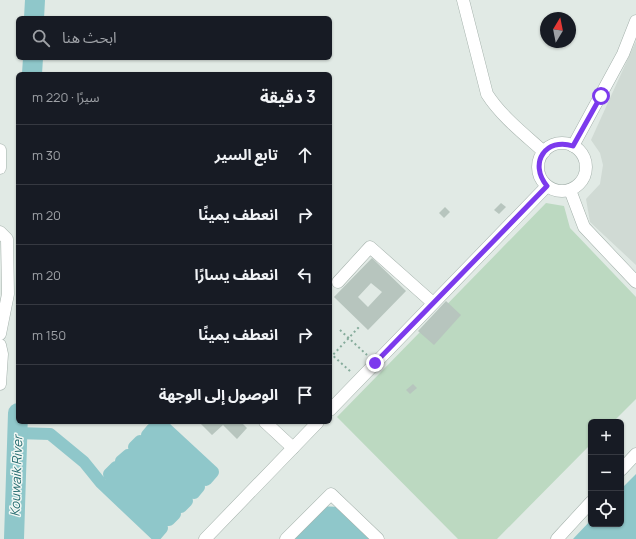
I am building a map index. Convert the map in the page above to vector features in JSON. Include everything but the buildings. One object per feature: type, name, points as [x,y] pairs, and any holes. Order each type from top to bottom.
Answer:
[{"type":"street","points":[[463,0],[488,94],[493,103],[502,113],[544,152]]},
{"type":"street","points":[[573,146],[623,54],[636,21]]},
{"type":"street","points":[[557,144],[573,146],[580,151],[586,165],[582,180],[577,186],[570,190],[554,190],[547,186],[542,180],[538,166],[540,159],[544,152],[557,144]]},
{"type":"street","points":[[0,150],[0,168]]},
{"type":"street","points":[[332,408],[547,186]]},
{"type":"street","points":[[570,190],[584,227],[636,282]]},
{"type":"street","points":[[0,232],[7,239],[8,294],[0,334]]},
{"type":"street","points":[[338,282],[370,247],[433,303]]},
{"type":"street","points":[[0,344],[2,360],[0,384]]},
{"type":"street","points":[[267,424],[293,448]]},
{"type":"street","points":[[205,539],[316,424]]},
{"type":"street","points":[[624,467],[636,454]]},
{"type":"street","points":[[286,539],[331,494],[378,539]]},
{"type":"street","points":[[557,539],[588,505]]},
{"type":"path","points":[[359,328],[333,355],[359,380]]},
{"type":"path","points":[[340,330],[375,363]]},
{"type":"shaded area","points":[[636,41],[636,265],[590,222],[586,199],[600,184],[603,165],[600,153],[591,140]]},
{"type":"green space","points":[[546,203],[564,206],[570,228],[636,297],[636,399],[616,419],[588,419],[588,447],[497,539],[458,539],[337,417]]},
{"type":"water","points":[[636,474],[636,539],[573,539],[588,523],[588,527],[624,527],[624,486]]},
{"type":"water","points":[[316,506],[342,507],[374,539],[283,539]]},
{"type":"waterway","name":"Kouwaik River","points":[[34,16],[35,0]]},
{"type":"waterway","name":"Kouwaik River","points":[[32,72],[33,60]]},
{"type":"waterway","name":"Kouwaik River","points":[[14,539],[18,424]]},
{"type":"waterway","points":[[17,433],[50,434],[84,462],[101,483],[156,535],[162,528],[109,474],[116,467],[169,520],[175,514],[121,461],[128,455],[181,507],[187,501],[134,447],[140,441],[194,493],[199,487],[147,435],[152,429],[206,480],[213,472],[161,424]]},
{"type":"route","points":[[375,363],[547,186],[542,180],[538,166],[544,152],[557,144],[573,146],[601,96]]}]
